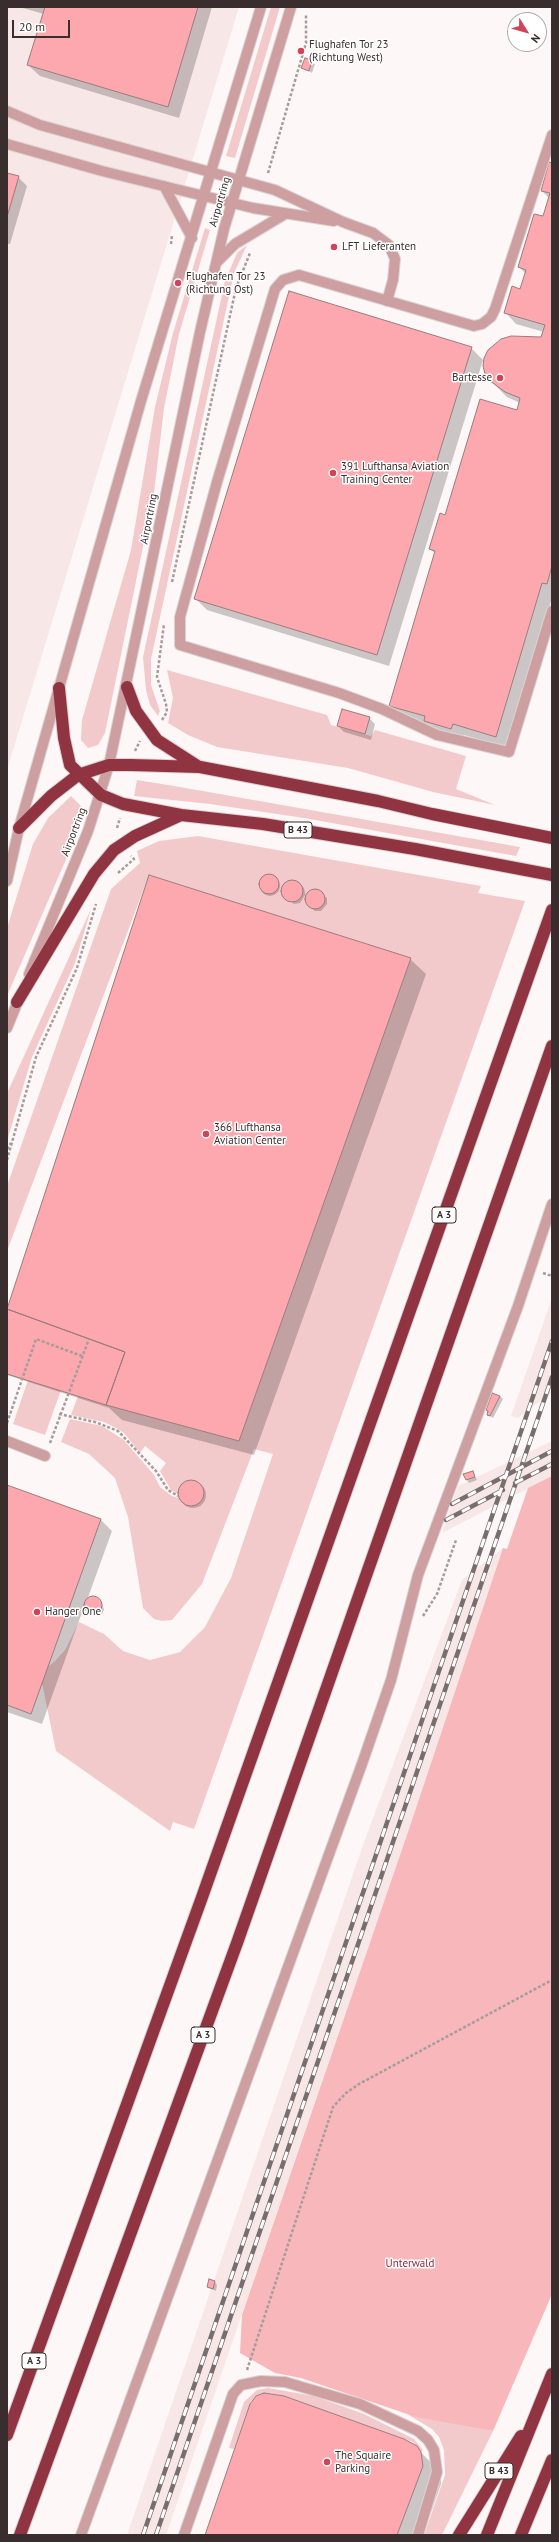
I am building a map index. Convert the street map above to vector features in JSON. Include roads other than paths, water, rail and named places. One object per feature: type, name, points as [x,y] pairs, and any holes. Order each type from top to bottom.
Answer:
[{"type":"highway","points":[[127,687],[136,711],[150,732],[171,751],[200,767]]},
{"type":"highway","points":[[59,688],[66,754],[70,765],[78,775],[101,795]]},
{"type":"highway","points":[[19,828],[56,791],[78,775],[109,765],[131,765],[200,767],[378,801],[552,838]]},
{"type":"highway","name":"B 43","points":[[101,795],[123,804],[181,815],[270,825],[552,875]]},
{"type":"highway","points":[[17,1002],[94,874],[122,844],[153,827],[181,815]]},
{"type":"highway","name":"A 3","points":[[7,2435],[206,1885],[552,910]]},
{"type":"highway","name":"A 3","points":[[20,2535],[239,1936],[552,1046]]},
{"type":"highway","name":"B 43","points":[[487,2535],[552,2374]]},
{"type":"highway","name":"B 43","points":[[459,2535],[539,2408]]},
{"type":"highway","points":[[521,2535],[552,2460]]},
{"type":"street","name":"Airportring","points":[[7,881],[19,828],[141,402],[205,196],[261,7]]},
{"type":"street","name":"Airportring","points":[[7,1028],[88,831],[101,795],[127,687],[178,432],[216,263],[238,181],[291,7]]},
{"type":"street","name":"Airportring","points":[[7,111],[40,125],[211,173]]},
{"type":"street","points":[[552,135],[491,317],[482,324],[474,326],[299,275],[283,280],[276,289],[217,482],[180,617],[180,645],[339,693],[382,709],[437,735],[509,752],[552,611]]},
{"type":"street","name":"Airportring","points":[[7,144],[205,196]]},
{"type":"street","points":[[211,173],[264,187],[343,222],[373,233],[389,245],[395,258],[395,268],[387,301]]},
{"type":"street","points":[[164,186],[192,238]]},
{"type":"street","points":[[205,196],[285,214],[343,222]]},
{"type":"street","points":[[216,263],[235,244],[285,214]]},
{"type":"street","points":[[80,2535],[363,1761],[391,1680],[418,1575],[518,1306],[552,1204]]},
{"type":"street","points":[[7,1441],[45,1456]]},
{"type":"street","points":[[184,2535],[233,2394],[242,2385],[261,2381],[314,2389],[360,2404],[418,2431],[434,2450],[437,2472],[418,2535]]},
{"type":"railway","points":[[143,2535],[552,1341]]},
{"type":"railway","points":[[156,2535],[552,1377]]},
{"type":"railway","points":[[452,1504],[552,1451]]},
{"type":"railway","points":[[515,1483],[552,1464]]},
{"type":"railway","points":[[446,1520],[503,1490]]},
{"type":"place","name":"Flughafen Tor 23 (Richtung West)","points":[[301,51]]},
{"type":"place","name":"LFT Lieferanten","points":[[334,247]]},
{"type":"place","name":"Flughafen Tor 23 (Richtung Ost)","points":[[178,283]]},
{"type":"place","name":"Bartesse","points":[[500,378]]},
{"type":"place","name":"391 Lufthansa Aviation Training Center","points":[[333,473]]},
{"type":"place","name":"366 Lufthansa Aviation Center","points":[[206,1134]]},
{"type":"place","name":"Hanger One","points":[[37,1612]]},
{"type":"place","name":"The Squaire Parking","points":[[327,2462]]},
{"type":"park label","name":"Unterwald","points":[[410,2264]]}]
